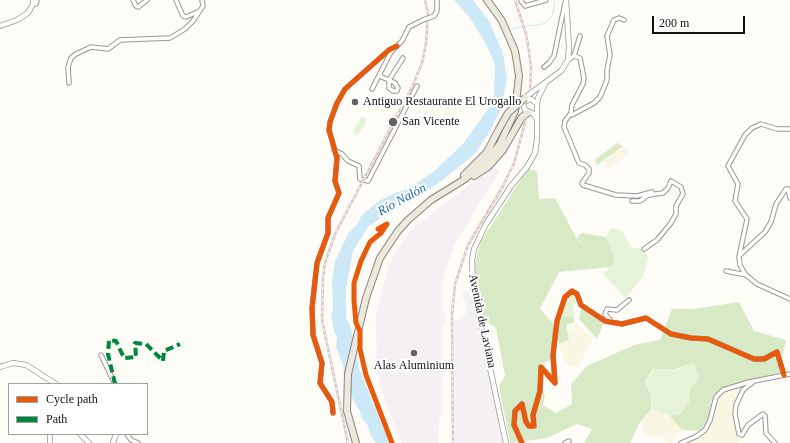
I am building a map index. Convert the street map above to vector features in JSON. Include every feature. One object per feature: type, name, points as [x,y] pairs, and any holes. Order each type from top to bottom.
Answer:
[{"type":"main road","points":[[431,200],[466,178],[490,158],[506,134],[515,111],[519,76],[515,51],[502,21],[487,0]]},
{"type":"main road","points":[[356,443],[347,411],[348,374],[370,282],[384,251],[398,231],[431,200],[476,164],[487,152],[508,113],[527,100]]},
{"type":"main road","points":[[443,192],[488,167],[503,150],[522,117],[529,113]]},
{"type":"street","points":[[0,26],[22,17],[33,2],[36,4],[37,0]]},
{"type":"street","points":[[133,0],[138,7],[147,0]]},
{"type":"street","points":[[176,0],[183,16],[186,17],[200,10]]},
{"type":"street","points":[[69,83],[68,67],[71,58],[76,54],[91,47],[108,48],[120,40],[170,38],[185,29],[200,10],[202,0]]},
{"type":"street","points":[[372,89],[391,52],[397,46],[411,25],[434,16],[437,9],[436,0]]},
{"type":"street","points":[[521,1],[525,6],[546,0]]},
{"type":"street","points":[[566,3],[569,47],[568,60]]},
{"type":"street","points":[[544,68],[554,56],[566,3]]},
{"type":"street","points":[[570,113],[575,115],[594,103],[600,97],[607,80],[610,55],[607,36],[614,20],[619,18],[624,20]]},
{"type":"street","points":[[538,121],[536,116],[524,109],[527,100],[561,71],[568,60],[574,56],[580,36]]},
{"type":"street","points":[[333,413],[332,402],[322,388],[320,381],[322,363],[313,335],[312,308],[317,263],[328,233],[328,218],[339,193],[335,181],[337,162],[329,130],[332,115],[338,100],[345,90],[358,76],[377,62],[389,50],[397,46]]},
{"type":"street","points":[[574,56],[580,58],[584,78],[583,84],[573,102],[564,127],[579,163],[585,165],[589,169],[589,173],[582,183],[583,185],[614,195],[637,196],[663,193],[668,188],[671,181],[681,187],[683,194],[676,205],[676,214],[671,223],[657,240],[644,249]]},
{"type":"street","points":[[380,76],[389,80],[403,58]]},
{"type":"street","points":[[529,113],[537,106],[538,98],[545,84]]},
{"type":"street","points":[[334,150],[342,154],[348,161],[359,166],[360,179],[368,181],[417,86]]},
{"type":"street","points":[[527,100],[537,106]]},
{"type":"street","name":"Avenida de Laviana","points":[[506,443],[473,288],[472,260],[476,243],[486,224],[535,153],[538,121],[537,106]]},
{"type":"street","points":[[790,129],[776,130],[761,124],[752,128],[745,134],[728,165],[738,184],[735,201],[746,216],[748,222],[740,255],[740,265],[747,275],[757,284],[790,298]]},
{"type":"street","points":[[740,255],[765,232],[771,222],[776,204],[786,189],[788,189],[790,198]]},
{"type":"street","points":[[632,201],[641,200],[652,192]]},
{"type":"street","points":[[726,271],[747,275]]},
{"type":"street","points":[[522,443],[514,425],[515,411],[522,404],[526,422],[529,426],[534,426],[533,415],[542,381],[540,368],[542,367],[553,383],[556,382],[553,364],[557,321],[568,293],[572,291],[575,292],[581,305],[599,319],[622,324],[646,318],[672,335],[708,338],[754,359],[764,359],[777,352],[784,375]]},
{"type":"street","points":[[610,321],[605,314],[607,309],[617,310],[629,300]]},
{"type":"street","points":[[101,356],[114,383]]},
{"type":"street","points":[[0,367],[13,363],[26,365],[54,383]]},
{"type":"street","points":[[681,443],[695,438],[705,430],[711,416],[714,399],[720,392],[727,388],[758,380],[790,374]]},
{"type":"street","points":[[758,380],[744,388],[736,402],[735,414],[739,434],[742,435],[748,425],[763,414],[766,433],[775,443]]},
{"type":"street","points":[[81,435],[89,443]]},
{"type":"street","points":[[128,435],[131,440],[138,443]]},
{"type":"shaded area","points":[[623,146],[629,153],[609,169],[603,161]]},
{"type":"shaded area","points":[[493,167],[500,171],[455,243],[443,277],[443,310],[446,321],[443,327],[443,412],[439,421],[438,443],[402,443],[386,404],[377,372],[376,313],[389,265],[399,247],[414,227]]},
{"type":"shaded area","points":[[464,291],[469,292],[474,303],[503,443],[455,443],[454,321],[461,319],[466,313],[467,306],[462,296]]},
{"type":"shaded area","points":[[575,322],[593,339],[578,368],[570,366],[565,362],[559,344],[569,340],[566,330],[574,329]]},
{"type":"shaded area","points":[[748,383],[738,395],[734,405],[734,416],[740,440],[738,443],[684,443],[699,437],[708,428],[717,398],[726,390]]},
{"type":"shaded area","points":[[652,410],[670,416],[682,430],[671,442],[666,442],[665,437],[644,436],[641,422]]},
{"type":"green space","points":[[362,116],[367,120],[358,135],[352,132]]},
{"type":"green space","points":[[617,143],[623,146],[597,165],[595,160]]},
{"type":"green space","points":[[528,169],[537,171],[539,199],[555,198],[577,239],[589,250],[577,238],[580,234],[583,233],[606,237],[614,257],[613,265],[610,267],[559,272],[540,309],[554,325],[551,360],[539,364],[540,385],[545,396],[543,405],[556,413],[572,404],[571,384],[587,366],[634,345],[660,340],[672,309],[694,309],[739,302],[754,331],[786,340],[779,373],[739,383],[718,391],[711,402],[710,414],[701,431],[682,430],[670,416],[680,414],[689,403],[690,389],[699,378],[694,363],[673,370],[653,369],[645,382],[651,394],[651,410],[640,422],[630,443],[584,443],[592,429],[577,424],[547,438],[510,443],[499,386],[505,376],[496,328],[484,320],[477,297],[473,270],[481,241]]},
{"type":"green space","points":[[614,228],[622,231],[631,247],[641,249],[649,257],[643,276],[626,298],[603,274],[613,265],[606,237],[610,229]]},
{"type":"green space","points":[[571,292],[576,294],[579,303],[573,304],[574,317],[560,316],[566,297]]},
{"type":"green space","points":[[582,307],[604,322],[597,339],[579,319]]},
{"type":"green space","points":[[560,316],[574,317],[574,323],[567,324],[569,340],[559,344],[557,329]]},
{"type":"green space","points":[[694,363],[700,379],[690,389],[689,403],[680,414],[670,416],[652,410],[651,394],[646,382],[654,369],[673,371]]},
{"type":"water","name":"Río Nalón","points":[[454,0],[473,0],[489,21],[503,53],[507,79],[504,93],[504,103],[502,103],[490,131],[475,154],[440,182],[422,194],[398,206],[368,227],[353,251],[346,289],[346,318],[351,328],[359,368],[389,443],[376,443],[345,385],[343,365],[336,347],[337,336],[334,333],[331,313],[333,311],[332,280],[335,261],[349,232],[359,222],[361,216],[377,202],[407,189],[433,172],[462,145],[489,108],[494,94],[495,64],[486,44],[470,18]]},
{"type":"waterway","points":[[526,26],[543,24],[548,21],[552,16],[555,2]]},
{"type":"waterway","points":[[513,29],[523,26]]},
{"type":"waterway","points":[[497,41],[503,36]]},
{"type":"railway","points":[[348,443],[322,320],[323,277],[325,263],[335,234],[412,87],[422,63],[426,44],[428,13],[425,0]]},
{"type":"railway","points":[[515,0],[526,34],[529,51],[531,68],[530,90]]},
{"type":"railway","points":[[453,443],[452,315],[455,284],[468,245],[503,186],[514,163],[526,119]]},
{"type":"marked path","points":[[115,383],[108,354],[109,340],[116,341],[124,358],[136,357],[135,343],[146,344],[163,361],[164,351],[180,344]]},
{"type":"cycle path","points":[[333,413],[332,402],[320,383],[322,363],[313,335],[312,308],[317,263],[328,233],[328,218],[339,193],[335,181],[337,158],[329,130],[330,122],[337,103],[345,89],[389,50],[397,46]]},
{"type":"cycle path","points":[[378,229],[387,224],[381,233],[370,242],[361,261],[354,283],[354,301],[356,323],[360,331],[360,349],[366,375],[392,443]]},
{"type":"cycle path","points":[[522,443],[514,425],[515,411],[522,404],[526,422],[529,426],[534,426],[533,415],[540,391],[541,367],[555,383],[553,355],[557,321],[565,297],[572,291],[577,294],[581,305],[605,321],[622,324],[646,318],[671,334],[691,338],[708,339],[754,359],[764,359],[777,352],[784,375]]},
{"type":"place","name":"Antiguo Restaurante El Urogallo","points":[[355,102]]},
{"type":"place","name":"San Vicente","points":[[393,122]]},
{"type":"place","name":"Alas Aluminium","points":[[414,353]]}]
